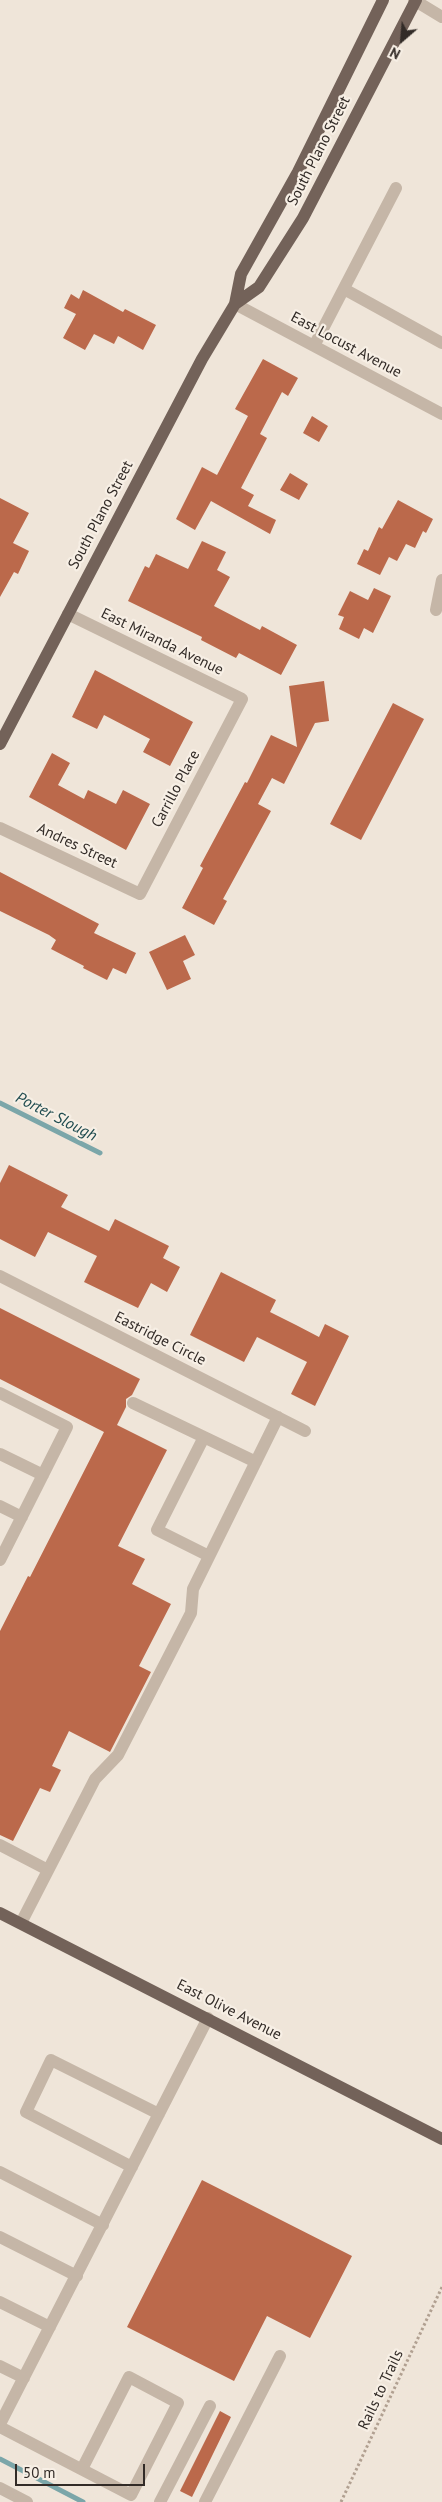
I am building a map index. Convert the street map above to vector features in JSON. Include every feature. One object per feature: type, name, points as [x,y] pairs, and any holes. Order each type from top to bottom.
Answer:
[{"type":"main road","name":"South Plano Street","points":[[0,744],[202,359],[235,304],[241,274],[298,172],[383,0]]},
{"type":"main road","name":"South Plano Street","points":[[235,304],[259,287],[303,218],[415,1]]},
{"type":"main road","name":"East Olive Avenue","points":[[0,1913],[442,2139]]},
{"type":"street","points":[[415,1],[442,17]]},
{"type":"street","points":[[314,346],[396,188]]},
{"type":"street","points":[[344,289],[442,343]]},
{"type":"street","name":"East Locust Avenue","points":[[235,304],[442,414]]},
{"type":"street","points":[[436,610],[442,580]]},
{"type":"street","name":"East Miranda Avenue","points":[[68,614],[242,699]]},
{"type":"street","name":"Carrillo Place","points":[[140,894],[242,699]]},
{"type":"street","name":"Andres Street","points":[[0,828],[140,894]]},
{"type":"street","name":"Eastridge Circle","points":[[0,1276],[305,1431]]},
{"type":"street","points":[[0,1393],[67,1427],[0,1560]]},
{"type":"street","points":[[133,1403],[256,1462]]},
{"type":"street","points":[[21,1924],[95,1779],[118,1755],[192,1613],[193,1589],[278,1417]]},
{"type":"street","points":[[204,1437],[157,1530],[210,1556]]},
{"type":"street","points":[[0,1454],[43,1475]]},
{"type":"street","points":[[0,1506],[22,1518]]},
{"type":"street","points":[[0,1845],[48,1870]]},
{"type":"street","points":[[82,2469],[129,2377],[178,2403],[131,2495],[0,2426],[208,2018]]},
{"type":"street","points":[[132,2167],[26,2112],[51,2060],[159,2114]]},
{"type":"street","points":[[0,2172],[103,2225]]},
{"type":"street","points":[[0,2237],[77,2276]]},
{"type":"street","points":[[0,2302],[50,2327]]},
{"type":"street","points":[[205,2502],[280,2356]]},
{"type":"street","points":[[0,2366],[24,2378]]},
{"type":"street","points":[[160,2502],[210,2406]]},
{"type":"street","points":[[0,2488],[27,2502]]},
{"type":"path","name":"Rails to Trails","points":[[341,2502],[442,2287]]},
{"type":"building","points":[[83,290],[123,312],[125,309],[156,325],[143,350],[118,336],[114,344],[94,334],[85,350],[63,338],[76,314],[64,308],[71,294],[79,299]]},
{"type":"building","points":[[263,359],[298,378],[288,396],[282,392],[260,434],[267,438],[241,488],[254,495],[248,506],[276,520],[270,534],[211,501],[195,530],[176,519],[202,467],[217,475],[248,416],[235,409]]},
{"type":"building","points":[[312,416],[328,426],[319,442],[303,433]]},
{"type":"building","points":[[290,473],[308,484],[299,500],[280,490]]},
{"type":"building","points":[[0,498],[29,513],[13,543],[29,551],[18,574],[14,572],[0,597]]},
{"type":"building","points":[[398,500],[433,519],[426,533],[423,531],[415,548],[406,544],[397,561],[389,557],[380,575],[357,564],[364,549],[368,551],[379,527],[382,529]]},
{"type":"building","points":[[202,541],[226,552],[217,570],[230,577],[214,606],[260,630],[262,626],[297,645],[281,675],[239,653],[236,658],[201,640],[202,637],[128,601],[145,566],[149,568],[156,554],[188,569]]},
{"type":"building","points":[[374,588],[391,596],[373,633],[364,628],[359,639],[339,629],[344,617],[338,615],[350,591],[368,600]]},
{"type":"building","points":[[95,670],[193,722],[170,766],[143,752],[150,739],[104,715],[97,729],[72,717]]},
{"type":"building","points":[[324,681],[329,721],[315,723],[284,784],[272,778],[258,804],[271,811],[223,899],[227,901],[214,925],[182,908],[203,868],[200,866],[245,782],[247,783],[271,735],[297,747],[289,686]]},
{"type":"building","points":[[393,703],[424,719],[361,840],[330,824]]},
{"type":"building","points":[[52,753],[70,763],[58,785],[84,799],[88,790],[116,804],[123,790],[150,804],[126,850],[29,797]]},
{"type":"building","points":[[0,872],[99,924],[94,933],[136,953],[126,974],[113,968],[107,980],[83,968],[84,966],[51,949],[56,940],[49,935],[0,911]]},
{"type":"building","points":[[185,935],[195,955],[183,961],[191,979],[167,990],[149,952]]},
{"type":"building","points":[[9,1165],[68,1195],[61,1207],[109,1231],[115,1219],[169,1246],[163,1258],[180,1267],[167,1292],[151,1283],[138,1308],[84,1282],[97,1256],[48,1232],[35,1257],[0,1239],[0,1183]]},
{"type":"building","points":[[221,1272],[276,1300],[270,1312],[319,1337],[325,1324],[349,1336],[315,1406],[291,1394],[307,1362],[257,1337],[244,1362],[190,1335]]},
{"type":"building","points":[[0,1308],[140,1379],[132,1395],[126,1399],[126,1407],[117,1425],[167,1450],[118,1546],[145,1559],[132,1584],[171,1604],[139,1666],[151,1672],[110,1752],[69,1731],[52,1766],[61,1770],[50,1792],[40,1788],[13,1841],[0,1835],[0,1631],[28,1576],[30,1577],[104,1432],[0,1379]]},
{"type":"building","points":[[202,2180],[352,2256],[310,2338],[267,2316],[234,2381],[127,2327]]},
{"type":"building","points":[[220,2411],[231,2417],[192,2497],[180,2491]]},
{"type":"waterway","name":"Porter Slough","points":[[0,1103],[100,1153]]},
{"type":"waterway","points":[[0,2459],[83,2502]]}]
